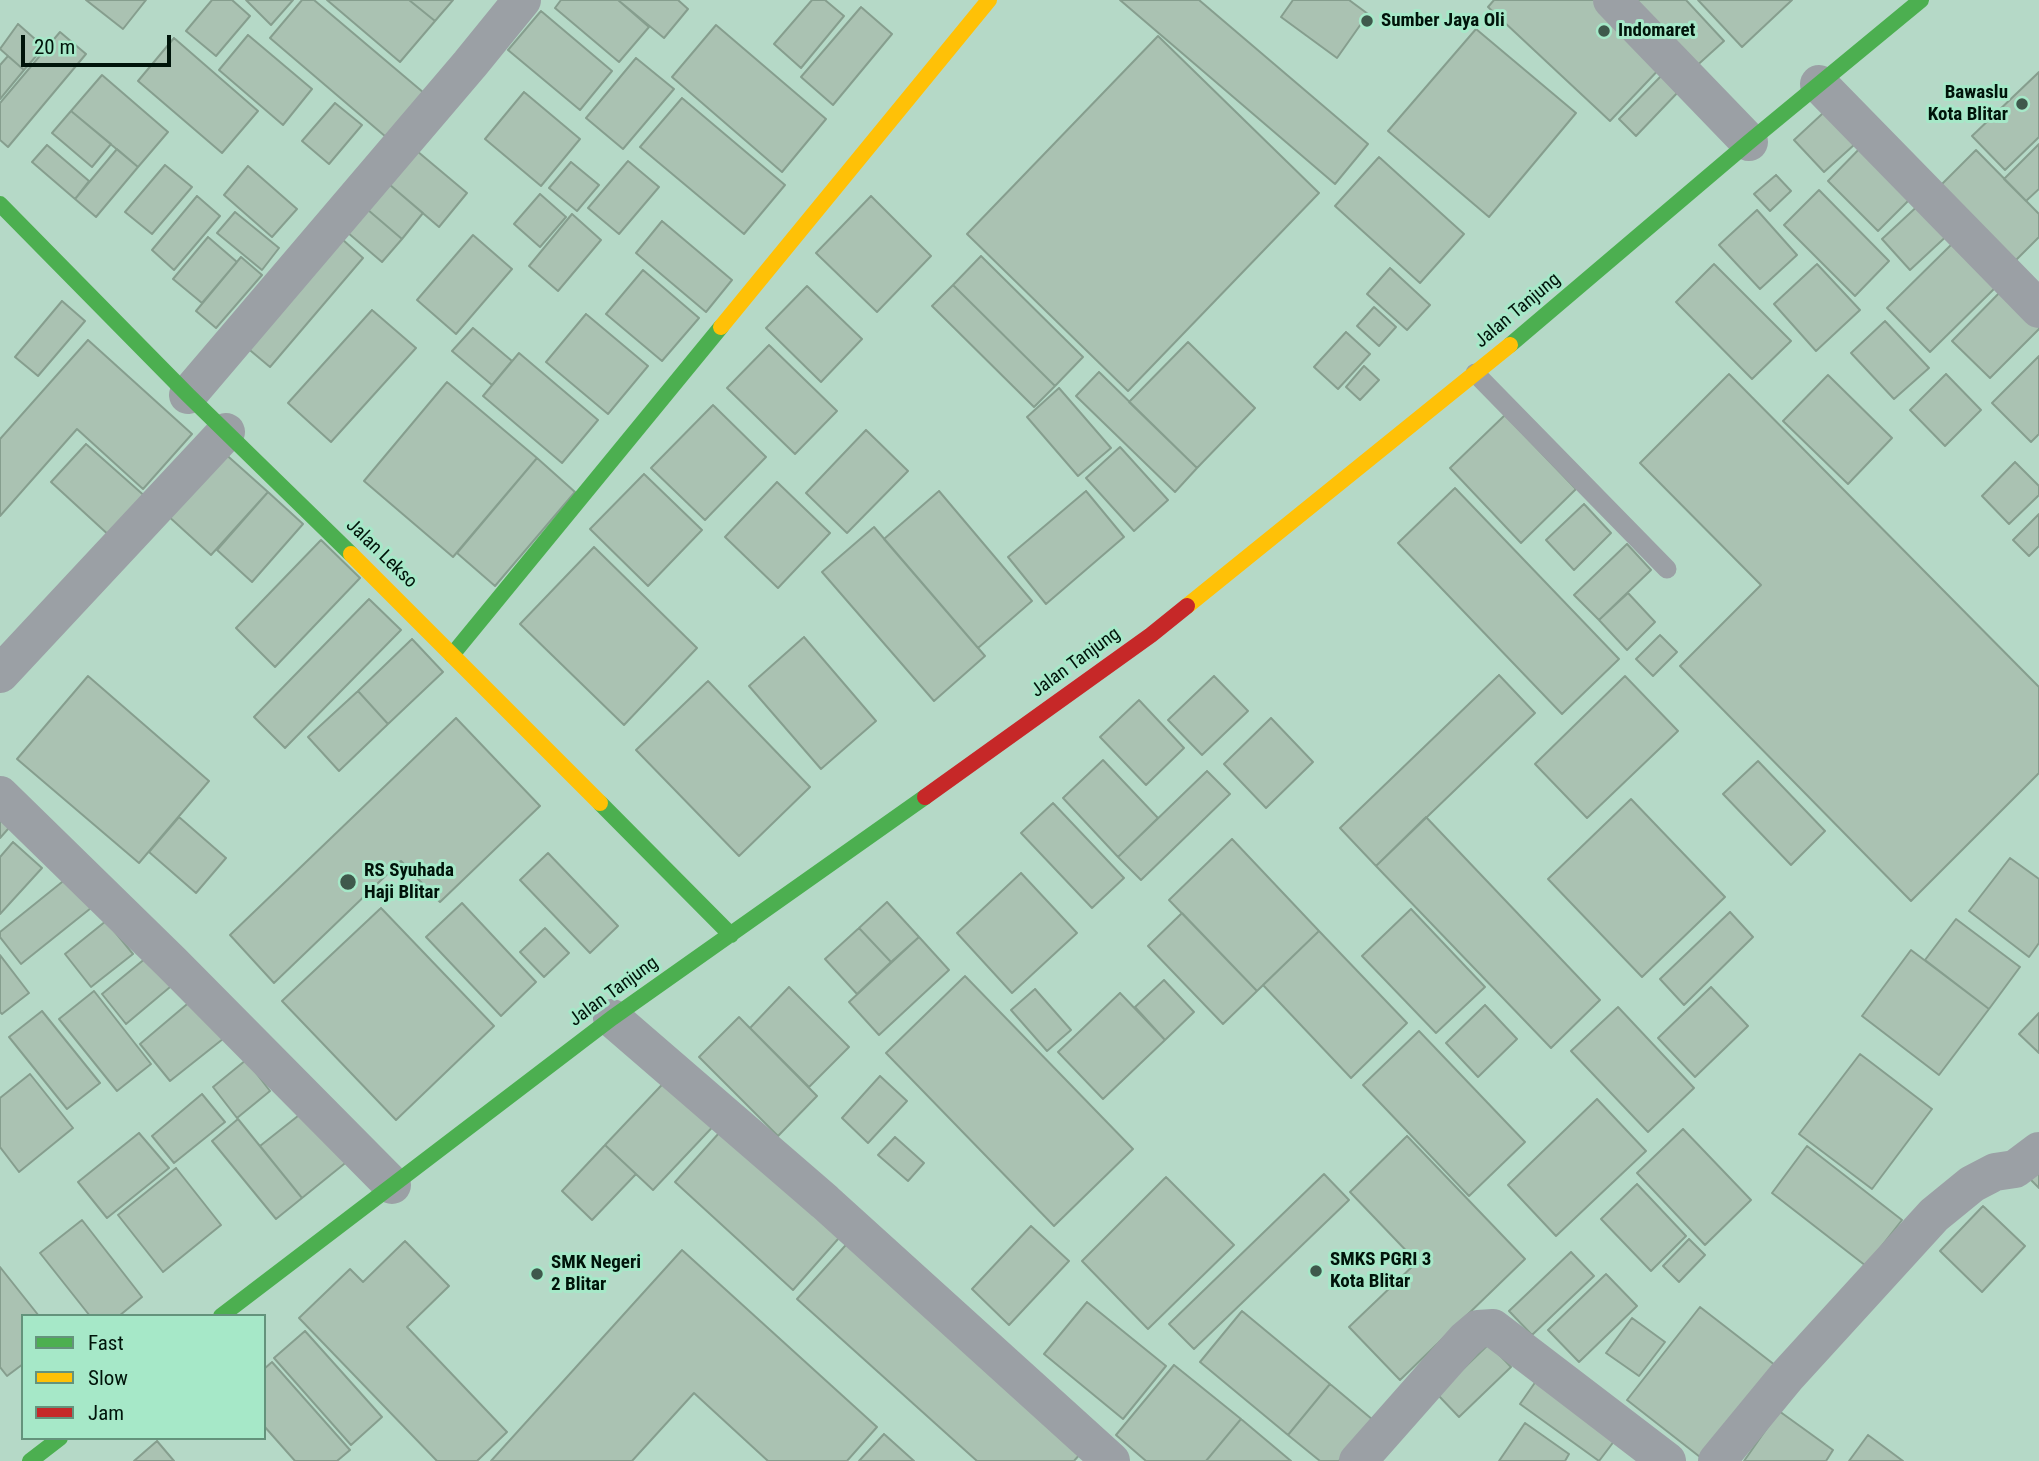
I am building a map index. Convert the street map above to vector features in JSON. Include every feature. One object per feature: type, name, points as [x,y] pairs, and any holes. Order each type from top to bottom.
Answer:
[{"type":"main road","points":[[452,655],[989,0]]},
{"type":"main road","name":"Jalan Tanjung","points":[[224,1314],[612,1018],[1151,635],[1475,373],[1921,0]]},
{"type":"main road","name":"Jalan Lekso","points":[[0,204],[188,395],[732,935]]},
{"type":"main road","points":[[30,1461],[57,1440]]},
{"type":"street","points":[[188,395],[522,0]]},
{"type":"street","points":[[1612,0],[1749,142]]},
{"type":"street","points":[[1819,84],[2039,309]]},
{"type":"street","points":[[0,674],[226,432]]},
{"type":"street","points":[[0,795],[172,963],[392,1185]]},
{"type":"street","points":[[612,1018],[835,1210],[1111,1461]]},
{"type":"street","points":[[1717,1461],[1787,1376],[1934,1215],[1972,1184],[1995,1172],[2015,1169],[2039,1151]]},
{"type":"street","points":[[1357,1461],[1465,1340],[1478,1329],[1493,1328],[1667,1461]]},
{"type":"lane","points":[[1475,373],[1667,569]]},
{"type":"building","points":[[86,0],[146,0],[123,29]]},
{"type":"building","points":[[212,0],[232,0],[250,16],[216,56],[186,31]]},
{"type":"building","points":[[246,0],[293,0],[271,25]]},
{"type":"building","points":[[302,0],[314,0],[424,93],[386,137],[270,38]]},
{"type":"building","points":[[327,0],[409,0],[435,21],[400,62]]},
{"type":"building","points":[[409,0],[453,0],[435,21]]},
{"type":"building","points":[[561,0],[618,0],[649,27],[619,62],[555,8]]},
{"type":"building","points":[[618,0],[678,0],[688,9],[664,38]]},
{"type":"building","points":[[812,0],[825,0],[844,16],[801,68],[774,44]]},
{"type":"building","points":[[1120,0],[1199,0],[1368,144],[1335,184]]},
{"type":"building","points":[[1293,0],[1349,0],[1368,14],[1337,58],[1281,17]]},
{"type":"building","points":[[1494,0],[1596,0],[1664,64],[1610,121],[1488,7]]},
{"type":"building","points":[[1627,0],[1686,0],[1724,41],[1692,70]]},
{"type":"building","points":[[1698,0],[1792,0],[1742,47]]},
{"type":"building","points":[[861,7],[892,34],[833,105],[801,77]]},
{"type":"building","points":[[541,11],[612,71],[580,110],[508,50]]},
{"type":"building","points":[[18,24],[44,47],[24,70],[0,49]]},
{"type":"building","points":[[716,25],[826,119],[782,172],[672,77]]},
{"type":"building","points":[[1476,29],[1576,113],[1489,217],[1388,131]]},
{"type":"building","points":[[60,32],[86,54],[8,147],[0,140],[0,103]]},
{"type":"building","points":[[248,35],[312,89],[283,125],[219,70]]},
{"type":"building","points":[[1158,36],[1319,193],[1128,391],[967,234]]},
{"type":"building","points":[[174,38],[258,111],[222,153],[138,81]]},
{"type":"building","points":[[8,56],[24,70],[0,99],[0,65]]},
{"type":"building","points":[[636,58],[674,89],[623,149],[586,118]]},
{"type":"building","name":"Bawaslu Kota Blitar","points":[[2039,72],[2039,137],[2005,170],[1972,136]]},
{"type":"building","points":[[1663,74],[1680,90],[1636,136],[1619,119]]},
{"type":"building","points":[[102,75],[168,132],[138,167],[71,111]]},
{"type":"building","points":[[524,92],[580,139],[541,186],[485,139]]},
{"type":"building","points":[[682,98],[785,185],[744,234],[640,147]]},
{"type":"building","points":[[1835,102],[1865,135],[1824,172],[1794,140]]},
{"type":"building","points":[[335,103],[362,125],[329,164],[302,141]]},
{"type":"building","points":[[71,111],[111,144],[92,167],[52,133]]},
{"type":"building","points":[[1866,142],[1916,193],[1878,231],[1828,181]]},
{"type":"building","points":[[2039,144],[2039,189],[2026,201],[2004,179]]},
{"type":"building","points":[[47,145],[89,181],[75,199],[32,162]]},
{"type":"building","points":[[411,146],[467,193],[439,227],[383,179]]},
{"type":"building","points":[[117,149],[138,167],[96,217],[75,199]]},
{"type":"building","points":[[1976,150],[2039,214],[2039,237],[2012,264],[1937,189]]},
{"type":"building","points":[[1379,157],[1464,234],[1420,283],[1335,206]]},
{"type":"building","points":[[628,161],[659,187],[619,234],[588,208]]},
{"type":"building","points":[[571,162],[599,185],[577,211],[549,188]]},
{"type":"building","points":[[165,165],[192,187],[152,234],[125,212]]},
{"type":"building","points":[[248,166],[297,209],[272,237],[224,195]]},
{"type":"building","points":[[1776,175],[1791,191],[1770,211],[1754,194]]},
{"type":"building","points":[[383,179],[423,213],[402,239],[361,204]]},
{"type":"building","points":[[1819,190],[1889,261],[1855,296],[1784,225]]},
{"type":"building","points":[[540,194],[566,217],[540,247],[514,224]]},
{"type":"building","points":[[197,196],[220,216],[174,270],[152,250]]},
{"type":"building","points":[[871,196],[931,256],[877,312],[816,253]]},
{"type":"building","points":[[1923,201],[1952,231],[1910,270],[1882,239]]},
{"type":"building","points":[[361,204],[402,239],[382,262],[340,226]]},
{"type":"building","points":[[1757,210],[1797,255],[1760,289],[1719,245]]},
{"type":"building","points":[[235,212],[279,248],[262,270],[217,233]]},
{"type":"building","points":[[572,214],[601,240],[558,291],[529,266]]},
{"type":"building","points":[[662,221],[732,280],[706,312],[636,253]]},
{"type":"building","points":[[332,230],[363,258],[270,367],[239,341]]},
{"type":"building","points":[[473,235],[512,269],[456,334],[417,300]]},
{"type":"building","points":[[208,237],[237,262],[202,303],[173,279]]},
{"type":"building","points":[[1956,240],[1999,284],[1930,352],[1887,308]]},
{"type":"building","points":[[981,256],[1083,357],[1055,386],[953,285]]},
{"type":"building","points":[[241,257],[262,275],[216,328],[196,311]]},
{"type":"building","points":[[1714,264],[1791,341],[1752,379],[1676,302]]},
{"type":"building","points":[[1817,264],[1860,310],[1816,351],[1774,304]]},
{"type":"building","points":[[1390,268],[1430,305],[1407,330],[1367,294]]},
{"type":"building","points":[[643,270],[699,318],[662,361],[606,314]]},
{"type":"building","points":[[2008,284],[2039,316],[2039,329],[1990,378],[1952,341]]},
{"type":"building","points":[[953,285],[1055,386],[1034,407],[932,306]]},
{"type":"building","points":[[807,286],[862,339],[821,382],[766,328]]},
{"type":"building","points":[[62,301],[85,321],[38,376],[15,357]]},
{"type":"building","points":[[1374,307],[1396,327],[1379,346],[1357,326]]},
{"type":"building","points":[[372,310],[416,348],[331,442],[288,403]]},
{"type":"building","points":[[586,314],[648,366],[608,414],[546,362]]},
{"type":"building","points":[[1885,321],[1929,368],[1894,399],[1851,353]]},
{"type":"building","points":[[473,328],[512,361],[492,385],[452,351]]},
{"type":"building","points":[[1346,332],[1370,354],[1338,389],[1314,367]]},
{"type":"building","points":[[88,340],[192,434],[143,489],[77,429],[0,516],[0,439]]},
{"type":"building","points":[[1188,342],[1255,408],[1197,468],[1129,402]]},
{"type":"building","points":[[769,345],[837,411],[795,454],[727,388]]},
{"type":"building","points":[[519,353],[598,420],[562,463],[483,396]]},
{"type":"building","points":[[2039,356],[2039,434],[2031,442],[1992,403]]},
{"type":"building","points":[[1364,366],[1379,380],[1360,400],[1346,387]]},
{"type":"building","points":[[1099,372],[1197,468],[1175,492],[1076,396]]},
{"type":"building","points":[[1729,374],[2039,687],[2039,773],[1911,901],[1680,666],[1761,585],[1640,463]]},
{"type":"building","points":[[1946,374],[1981,410],[1945,446],[1910,410]]},
{"type":"building","points":[[1828,375],[1892,438],[1848,484],[1783,421]]},
{"type":"building","points":[[447,382],[537,458],[453,557],[364,481]]},
{"type":"building","points":[[1059,388],[1111,448],[1078,476],[1027,417]]},
{"type":"building","points":[[713,405],[766,457],[705,520],[651,468]]},
{"type":"building","points":[[1505,415],[1576,489],[1521,543],[1450,468]]},
{"type":"building","points":[[866,430],[908,471],[847,533],[806,493]]},
{"type":"building","points":[[86,444],[148,499],[112,538],[51,482]]},
{"type":"building","points":[[1120,447],[1168,500],[1134,531],[1086,478]]},
{"type":"building","points":[[222,451],[268,492],[211,555],[166,514]]},
{"type":"building","points":[[537,458],[575,492],[495,586],[457,553]]},
{"type":"building","points":[[2015,462],[2039,486],[2039,495],[2009,524],[1982,496]]},
{"type":"building","points":[[644,474],[702,530],[648,586],[590,529]]},
{"type":"building","points":[[777,482],[830,533],[778,588],[725,537]]},
{"type":"building","points":[[1455,488],[1619,659],[1562,714],[1398,543]]},
{"type":"building","points":[[939,491],[1032,601],[978,648],[884,539]]},
{"type":"building","points":[[1086,491],[1124,537],[1046,604],[1008,557]]},
{"type":"building","points":[[268,492],[303,524],[252,582],[217,550]]},
{"type":"building","points":[[1584,504],[1611,533],[1574,570],[1546,540]]},
{"type":"building","points":[[2039,514],[2039,546],[2029,556],[2013,540]]},
{"type":"building","points":[[874,527],[985,656],[934,701],[822,572]]},
{"type":"building","points":[[321,540],[360,578],[275,667],[236,628]]},
{"type":"building","points":[[1627,544],[1651,570],[1599,620],[1574,595]]},
{"type":"building","points":[[594,547],[697,648],[624,725],[520,624]]},
{"type":"building","points":[[1628,593],[1655,622],[1627,650],[1599,620]]},
{"type":"building","points":[[369,599],[401,630],[285,748],[254,717]]},
{"type":"building","points":[[1660,635],[1677,652],[1653,676],[1636,659]]},
{"type":"building","points":[[804,637],[876,721],[821,769],[749,686]]},
{"type":"building","points":[[412,639],[443,672],[388,724],[358,691]]},
{"type":"building","points":[[1499,675],[1535,713],[1376,866],[1340,828]]},
{"type":"building","points":[[88,676],[209,781],[139,863],[17,759]]},
{"type":"building","points":[[1214,676],[1248,711],[1202,755],[1168,720]]},
{"type":"building","points":[[1625,676],[1678,731],[1587,818],[1535,764]]},
{"type":"building","points":[[708,681],[810,787],[739,856],[636,750]]},
{"type":"building","points":[[358,691],[388,724],[339,771],[308,737]]},
{"type":"building","points":[[1139,700],[1184,748],[1146,785],[1100,737]]},
{"type":"building","points":[[456,718],[540,806],[440,902],[401,861],[274,983],[230,935]]},
{"type":"building","points":[[1271,718],[1313,762],[1266,808],[1224,764]]},
{"type":"building","points":[[1103,760],[1158,818],[1118,857],[1063,798]]},
{"type":"building","points":[[1758,761],[1825,831],[1791,865],[1723,794]]},
{"type":"building","points":[[1207,771],[1230,794],[1141,880],[1118,857]]},
{"type":"building","points":[[1631,799],[1725,897],[1642,977],[1548,879]]},
{"type":"building","points":[[1053,803],[1124,878],[1092,908],[1021,833]]},
{"type":"building","points":[[0,808],[15,821],[0,838]]},
{"type":"building","points":[[179,817],[226,858],[196,893],[149,852]]},
{"type":"building","points":[[1426,817],[1600,1000],[1551,1048],[1376,866]]},
{"type":"building","points":[[1232,839],[1319,931],[1257,991],[1169,900]]},
{"type":"building","points":[[13,842],[42,868],[0,914],[0,857]]},
{"type":"building","points":[[548,853],[618,926],[590,953],[520,880]]},
{"type":"building","points":[[2010,858],[2039,879],[2039,943],[2029,957],[1969,911]]},
{"type":"building","points":[[1021,873],[1077,933],[1012,993],[957,933]]},
{"type":"building","points":[[72,874],[96,904],[21,964],[0,937],[0,932]]},
{"type":"building","points":[[887,902],[919,937],[891,962],[859,928]]},
{"type":"building","points":[[462,903],[536,982],[501,1016],[426,937]]},
{"type":"building","points":[[381,908],[494,1026],[396,1120],[282,1001]]},
{"type":"building","points":[[1411,909],[1485,987],[1436,1033],[1362,956]]},
{"type":"building","points":[[1730,912],[1753,937],[1684,1005],[1660,979]]},
{"type":"building","points":[[1182,913],[1257,991],[1223,1024],[1148,946]]},
{"type":"building","points":[[1956,919],[2020,967],[1989,1009],[1925,960]]},
{"type":"building","points":[[106,921],[133,954],[91,987],[65,954]]},
{"type":"building","points":[[545,928],[569,953],[544,977],[520,952]]},
{"type":"building","points":[[859,928],[891,962],[857,994],[825,959]]},
{"type":"building","points":[[1319,931],[1407,1023],[1351,1078],[1263,985]]},
{"type":"building","points":[[919,937],[949,970],[879,1035],[849,1002]]},
{"type":"building","points":[[1911,950],[1989,1009],[1939,1075],[1862,1016]]},
{"type":"building","points":[[152,953],[176,982],[126,1024],[102,994]]},
{"type":"building","points":[[0,955],[29,993],[2,1014],[0,1012]]},
{"type":"building","points":[[965,976],[1133,1149],[1054,1226],[886,1053]]},
{"type":"building","points":[[1164,980],[1194,1012],[1165,1040],[1135,1007]]},
{"type":"building","points":[[789,987],[849,1047],[809,1087],[750,1028]]},
{"type":"building","points":[[1711,987],[1748,1026],[1695,1077],[1658,1038]]},
{"type":"building","points":[[1035,989],[1071,1030],[1047,1051],[1011,1010]]},
{"type":"building","points":[[94,991],[151,1064],[117,1091],[59,1019]]},
{"type":"building","points":[[1120,993],[1165,1040],[1103,1099],[1058,1052]]},
{"type":"building","points":[[199,994],[233,1031],[170,1081],[140,1044]]},
{"type":"building","points":[[1485,1005],[1517,1039],[1478,1077],[1446,1043]]},
{"type":"building","points":[[1618,1007],[1694,1088],[1648,1132],[1571,1051]]},
{"type":"building","points":[[42,1011],[100,1083],[67,1109],[9,1037]]},
{"type":"building","points":[[2039,1013],[2039,1053],[2019,1034]]},
{"type":"building","points":[[739,1017],[817,1096],[778,1136],[699,1057]]},
{"type":"building","points":[[1419,1031],[1525,1142],[1469,1196],[1363,1085]]},
{"type":"building","points":[[1860,1054],[1932,1109],[1872,1189],[1799,1134]]},
{"type":"building","points":[[246,1060],[270,1091],[237,1118],[213,1087]]},
{"type":"building","points":[[674,1072],[722,1117],[653,1190],[605,1145]]},
{"type":"building","points":[[30,1074],[73,1128],[19,1172],[0,1147],[0,1098]]},
{"type":"building","points":[[880,1076],[907,1101],[868,1143],[842,1118]]},
{"type":"building","points":[[202,1094],[225,1122],[174,1163],[152,1136]]},
{"type":"building","points":[[1597,1099],[1646,1151],[1556,1236],[1508,1185]]},
{"type":"building","points":[[308,1108],[349,1160],[302,1198],[260,1146]]},
{"type":"building","points":[[238,1119],[302,1198],[276,1219],[212,1141]]},
{"type":"building","points":[[728,1123],[846,1230],[793,1290],[675,1182]]},
{"type":"building","points":[[1683,1129],[1751,1200],[1705,1245],[1637,1173]]},
{"type":"building","points":[[139,1133],[169,1168],[107,1218],[78,1182]]},
{"type":"building","points":[[1407,1136],[1525,1259],[1400,1380],[1349,1327],[1417,1262],[1350,1192]]},
{"type":"building","points":[[895,1137],[924,1163],[908,1181],[878,1155]]},
{"type":"building","points":[[605,1145],[636,1174],[592,1220],[562,1191]]},
{"type":"building","points":[[1807,1146],[1902,1220],[1866,1266],[1772,1193]]},
{"type":"building","points":[[2039,1166],[2039,1188],[2028,1177]]},
{"type":"building","points":[[176,1168],[221,1225],[163,1272],[118,1215]]},
{"type":"building","points":[[1324,1174],[1349,1200],[1194,1349],[1169,1324]]},
{"type":"building","points":[[1166,1177],[1234,1245],[1148,1329],[1082,1261]]},
{"type":"building","points":[[1637,1184],[1686,1236],[1651,1271],[1601,1219]]},
{"type":"building","points":[[1983,1206],[2025,1246],[1982,1292],[1940,1251]]},
{"type":"building","points":[[82,1220],[142,1297],[121,1314],[88,1314],[40,1253]]},
{"type":"building","points":[[1031,1226],[1069,1261],[1009,1325],[972,1289]]},
{"type":"building","points":[[854,1236],[1088,1445],[1074,1461],[977,1461],[797,1299]]},
{"type":"building","points":[[1689,1239],[1705,1255],[1679,1282],[1663,1266]]},
{"type":"building","points":[[405,1241],[449,1286],[407,1327],[507,1432],[477,1461],[437,1461],[299,1318],[350,1269],[363,1282]]},
{"type":"building","points":[[682,1250],[877,1427],[847,1461],[768,1461],[694,1393],[632,1461],[491,1461]]},
{"type":"building","points":[[1571,1252],[1594,1276],[1532,1335],[1509,1311]]},
{"type":"building","points":[[0,1267],[37,1314],[21,1314],[21,1366],[7,1376],[0,1367]]},
{"type":"building","points":[[1606,1274],[1637,1306],[1579,1362],[1548,1330]]},
{"type":"building","points":[[1087,1302],[1166,1366],[1123,1419],[1044,1354]]},
{"type":"building","points":[[1700,1307],[1780,1369],[1700,1457],[1627,1400]]},
{"type":"building","points":[[1242,1311],[1330,1384],[1288,1435],[1200,1362]]},
{"type":"building","points":[[1632,1318],[1665,1342],[1639,1376],[1606,1353]]},
{"type":"building","points":[[305,1331],[382,1417],[351,1445],[274,1358]]},
{"type":"building","points":[[1489,1344],[1511,1367],[1459,1417],[1437,1394]]},
{"type":"building","points":[[272,1362],[350,1450],[337,1461],[295,1461],[266,1428],[266,1367]]},
{"type":"building","points":[[1174,1365],[1241,1419],[1206,1461],[1146,1461],[1116,1435]]},
{"type":"building","points":[[1541,1374],[1621,1432],[1599,1461],[1520,1404]]},
{"type":"building","points":[[1330,1384],[1373,1420],[1339,1461],[1320,1461],[1288,1435]]},
{"type":"building","points":[[1779,1411],[1833,1450],[1826,1461],[1744,1461]]},
{"type":"building","points":[[1241,1419],[1291,1461],[1206,1461]]},
{"type":"building","points":[[1525,1423],[1569,1454],[1565,1461],[1499,1461]]},
{"type":"building","points":[[884,1434],[914,1461],[859,1461]]},
{"type":"building","points":[[1868,1435],[1903,1461],[1849,1461]]},
{"type":"building","points":[[157,1441],[174,1461],[134,1461]]},
{"type":"traffic: fast","points":[[1510,345],[1921,0]]},
{"type":"traffic: fast","points":[[0,204],[188,395],[351,554]]},
{"type":"traffic: fast","points":[[452,655],[721,327]]},
{"type":"traffic: fast","points":[[224,1314],[612,1018],[925,797]]},
{"type":"traffic: fast","points":[[600,803],[731,935]]},
{"type":"traffic: fast","points":[[30,1461],[57,1440]]},
{"type":"traffic: slow","points":[[721,327],[989,0]]},
{"type":"traffic: slow","points":[[1187,606],[1510,345]]},
{"type":"traffic: slow","points":[[351,554],[600,803]]},
{"type":"traffic: jam","points":[[925,797],[1151,635],[1187,606]]},
{"type":"place","name":"Sumber Jaya Oli","points":[[1367,21]]},
{"type":"place","name":"Indomaret","points":[[1604,31]]},
{"type":"place","name":"Bawaslu Kota Blitar","points":[[2022,104]]},
{"type":"place","name":"RS Syuhada Haji Blitar","points":[[348,882]]},
{"type":"place","name":"SMKS PGRI 3 Kota Blitar","points":[[1316,1271]]},
{"type":"place","name":"SMK Negeri 2 Blitar","points":[[537,1274]]}]
